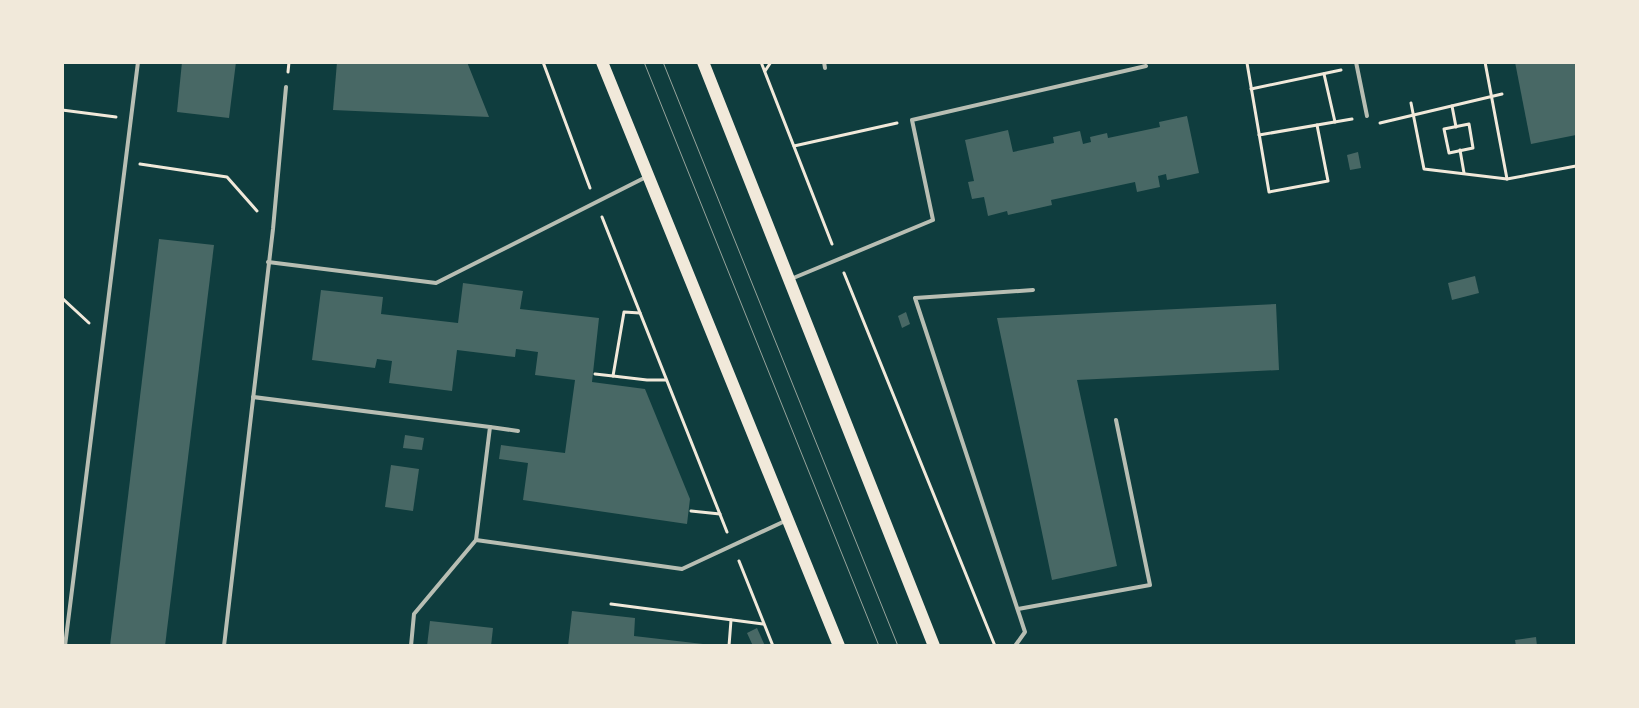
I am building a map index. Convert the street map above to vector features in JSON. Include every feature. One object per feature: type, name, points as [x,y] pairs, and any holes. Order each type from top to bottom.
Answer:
[{"type":"main road","points":[[602,62],[839,646]]},
{"type":"main road","points":[[703,62],[934,646]]},
{"type":"lane","points":[[65,646],[138,62]]},
{"type":"lane","points":[[824,62],[826,68]]},
{"type":"lane","points":[[1356,65],[1367,116]]},
{"type":"lane","points":[[788,280],[933,220],[912,120],[1146,66]]},
{"type":"lane","points":[[224,646],[273,229],[286,87]]},
{"type":"lane","points":[[268,262],[436,283],[648,176]]},
{"type":"lane","points":[[1014,646],[1025,632],[915,298],[1033,290]]},
{"type":"lane","points":[[253,397],[518,431]]},
{"type":"lane","points":[[1018,609],[1150,585],[1116,420]]},
{"type":"lane","points":[[411,646],[414,614],[476,540],[490,427]]},
{"type":"lane","points":[[476,540],[682,569],[787,520]]},
{"type":"path","points":[[543,62],[666,380],[773,646]]},
{"type":"path","points":[[761,62],[838,260],[995,646]]},
{"type":"path","points":[[765,72],[771,62]]},
{"type":"path","points":[[1249,62],[1247,63],[1269,192],[1328,181],[1317,125]]},
{"type":"path","points":[[1485,62],[1507,179]]},
{"type":"path","points":[[1251,89],[1324,74],[1356,65]]},
{"type":"path","points":[[1324,74],[1336,122]]},
{"type":"path","points":[[1411,103],[1424,169],[1507,179],[1576,166]]},
{"type":"path","points":[[1452,106],[1456,127]]},
{"type":"path","points":[[62,110],[131,119]]},
{"type":"path","points":[[794,146],[912,120]]},
{"type":"path","points":[[1469,124],[1474,148],[1449,153],[1444,129],[1456,127],[1469,124]]},
{"type":"path","points":[[1460,150],[1464,173]]},
{"type":"path","points":[[126,162],[227,177],[273,229]]},
{"type":"path","points":[[62,298],[104,336]]},
{"type":"path","points":[[613,376],[624,312],[640,313]]},
{"type":"path","points":[[595,374],[647,380],[666,380]]},
{"type":"path","points":[[691,511],[720,514]]},
{"type":"path","points":[[611,604],[764,624]]},
{"type":"path","points":[[729,646],[731,620]]},
{"type":"building","points":[[182,62],[236,62],[229,118],[177,112]]},
{"type":"building","points":[[337,62],[467,62],[489,117],[333,110]]},
{"type":"building","points":[[1515,62],[1576,62],[1576,135],[1531,144]]},
{"type":"building","points":[[1187,116],[1199,173],[1167,180],[1166,174],[1158,176],[1160,187],[1137,192],[1135,182],[1051,200],[1052,205],[1008,215],[1007,211],[988,216],[984,197],[972,199],[968,182],[974,181],[965,140],[1008,130],[1013,152],[1054,143],[1053,137],[1080,131],[1083,144],[1091,142],[1090,137],[1107,133],[1108,138],[1160,127],[1159,122]]},
{"type":"building","points":[[1358,152],[1361,168],[1350,170],[1347,155]]},
{"type":"building","points":[[159,239],[214,245],[165,646],[110,646]]},
{"type":"building","points":[[1475,276],[1479,293],[1452,300],[1448,283]]},
{"type":"building","points":[[463,283],[523,291],[520,309],[599,318],[592,382],[645,389],[690,499],[687,524],[523,500],[528,463],[499,459],[501,445],[565,453],[575,380],[535,375],[538,352],[516,349],[515,357],[457,350],[452,391],[389,383],[392,361],[377,359],[375,368],[312,360],[321,290],[383,297],[381,314],[458,323]]},
{"type":"building","points":[[1276,304],[1279,370],[1077,380],[1117,566],[1052,580],[997,318]]},
{"type":"building","points":[[906,312],[910,324],[902,328],[898,316]]},
{"type":"building","points":[[405,435],[424,438],[422,450],[403,448]]},
{"type":"building","points":[[391,465],[419,469],[413,511],[385,507]]},
{"type":"building","points":[[572,611],[635,618],[634,636],[703,644],[703,646],[568,646]]},
{"type":"building","points":[[430,621],[493,628],[491,646],[427,646]]},
{"type":"building","points":[[757,628],[765,646],[753,646],[747,633]]},
{"type":"building","points":[[1536,637],[1537,646],[1516,646],[1515,640]]},
{"type":"tram line","points":[[644,62],[879,646]]},
{"type":"tram line","points":[[663,62],[898,646]]}]
